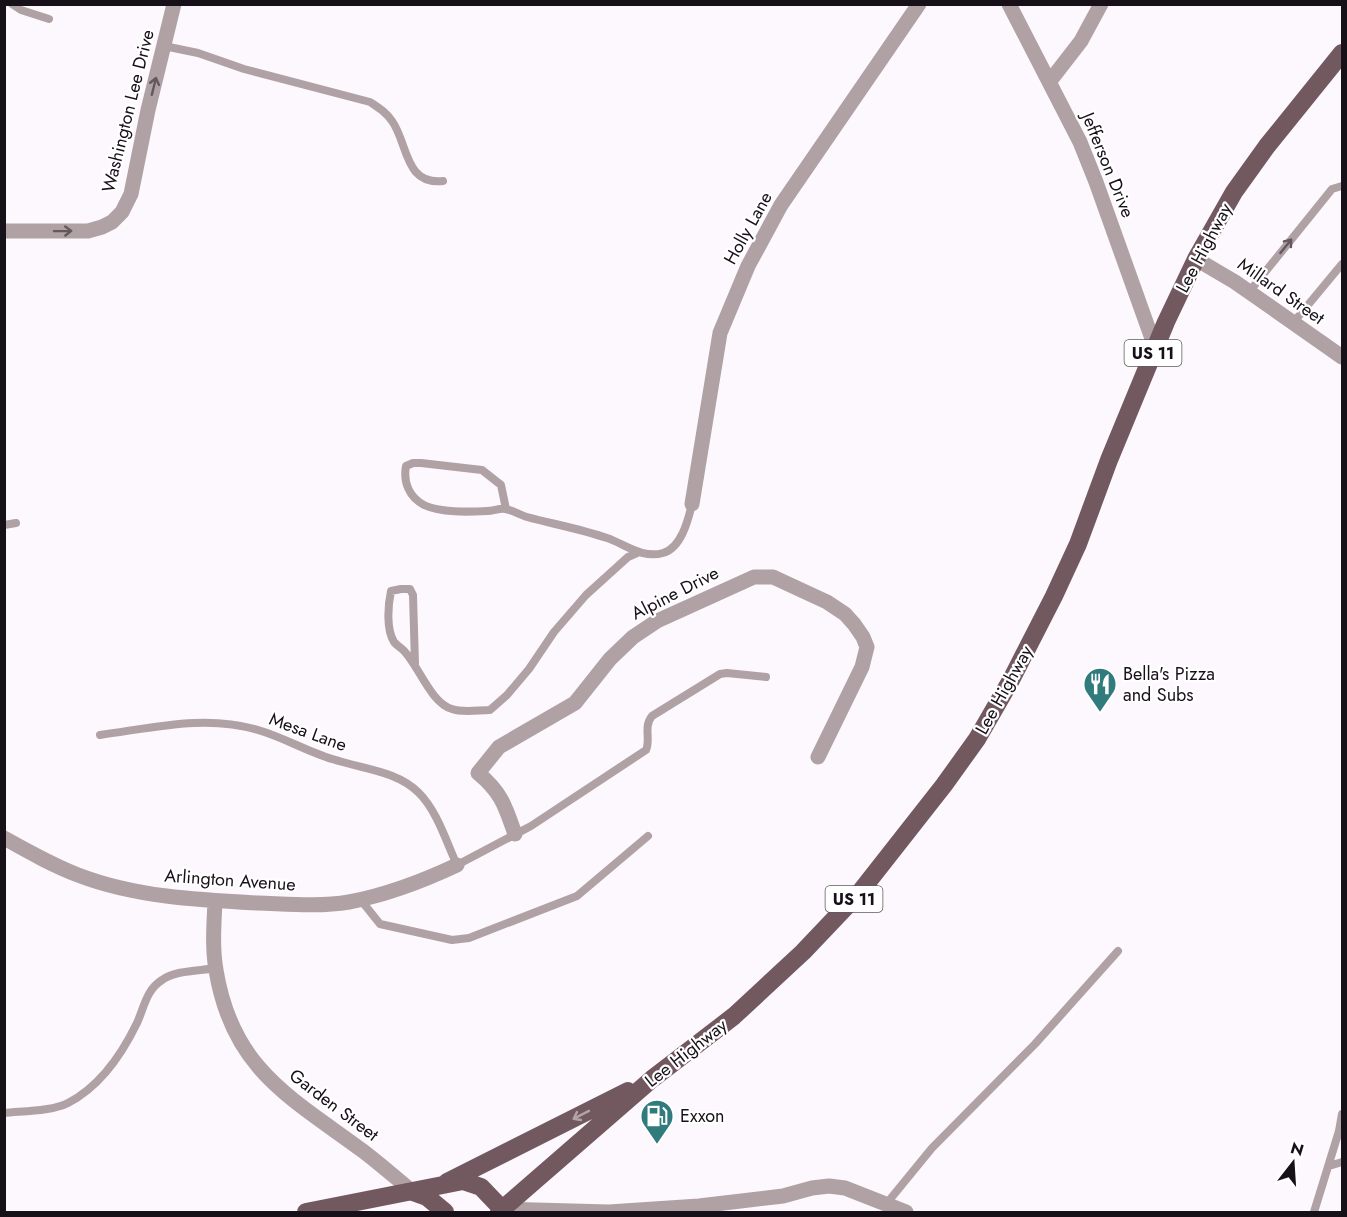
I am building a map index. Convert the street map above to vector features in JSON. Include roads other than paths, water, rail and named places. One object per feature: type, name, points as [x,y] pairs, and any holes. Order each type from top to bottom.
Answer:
[{"type":"main road","name":"Lee Highway","points":[[500,1211],[652,1079],[734,1016],[802,952],[860,892],[892,854],[977,739],[1011,681],[1069,565],[1155,347],[1196,259],[1234,192],[1267,146],[1342,53]]},
{"type":"main road","points":[[447,1182],[652,1079]]},
{"type":"main road","points":[[306,1212],[464,1180],[481,1187],[500,1211]]},
{"type":"main road","points":[[412,1192],[427,1197],[446,1212]]},
{"type":"street","name":"Washington Lee Drive","points":[[4,231],[88,231],[112,222],[122,212],[131,194],[148,110],[174,4]]},
{"type":"street","name":"Holly Lane","points":[[692,504],[720,333],[748,266],[781,205],[919,4]]},
{"type":"street","name":"Jefferson Drive","points":[[1010,4],[1050,81],[1096,182],[1155,347]]},
{"type":"street","points":[[1050,81],[1081,41],[1101,4]]},
{"type":"street","name":"Millard Street","points":[[1196,259],[1249,292],[1342,357]]},
{"type":"street","name":"Alpine Drive","points":[[515,834],[501,798],[493,785],[478,773],[494,752],[574,703],[610,659],[633,637],[666,617],[754,577],[780,579],[827,602],[845,614],[867,646],[862,667],[818,758]]},
{"type":"street","name":"Arlington Avenue","points":[[4,838],[80,876],[128,889],[215,901],[309,905],[360,900],[402,887],[457,865]]},
{"type":"street","name":"Garden Street","points":[[215,901],[216,968],[222,999],[232,1026],[252,1060],[285,1095],[365,1152],[412,1192]]},
{"type":"street","points":[[500,1211],[609,1212],[733,1208],[812,1188],[829,1186],[845,1188],[906,1212]]},
{"type":"street","points":[[783,1196],[784,1212]]},
{"type":"lane","points":[[12,4],[21,10],[49,19]]},
{"type":"lane","points":[[164,46],[198,53],[244,69],[370,102],[383,110],[393,122],[411,166],[418,175],[443,181]]},
{"type":"lane","points":[[1249,292],[1332,189],[1342,186]]},
{"type":"lane","points":[[1293,323],[1342,264]]},
{"type":"lane","points":[[506,509],[501,485],[482,470],[422,463],[406,466],[404,475],[408,493],[423,504],[441,510],[506,509],[519,515],[611,540],[637,553],[660,554],[676,544],[688,521],[692,504]]},
{"type":"lane","points":[[4,525],[16,523]]},
{"type":"lane","points":[[414,664],[413,595],[410,589],[391,591],[390,626],[394,642],[414,664],[440,703],[451,709],[490,710],[507,695],[529,669],[554,632],[586,595],[628,557],[637,553]]},
{"type":"lane","points":[[457,865],[531,826],[646,750],[648,746],[647,726],[652,716],[720,674],[766,677]]},
{"type":"lane","name":"Mesa Lane","points":[[100,735],[193,722],[245,726],[338,761],[402,780],[417,790],[428,803],[457,865]]},
{"type":"lane","points":[[360,900],[380,924],[452,940],[469,938],[577,896],[648,836]]},
{"type":"lane","points":[[887,1203],[932,1148],[1035,1044],[1118,951]]},
{"type":"lane","points":[[4,1113],[68,1104],[106,1072],[125,1046],[152,989],[161,980],[172,975],[216,968]]},
{"type":"lane","points":[[1314,1212],[1342,1114]]},
{"type":"lane","points":[[1329,1166],[1342,1162]]},
{"type":"place","name":"Bella's Pizza and Subs","points":[[1100,713]]},
{"type":"place","name":"Exxon","points":[[657,1145]]}]
